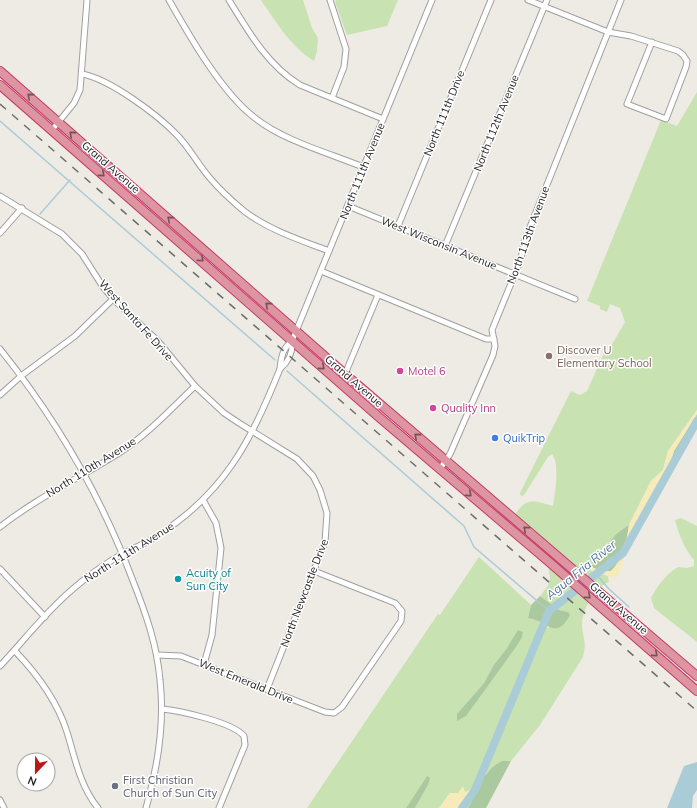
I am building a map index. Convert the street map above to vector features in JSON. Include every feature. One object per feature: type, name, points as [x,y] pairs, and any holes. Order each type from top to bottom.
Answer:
[{"type":"highway","name":"Grand Avenue","points":[[0,71],[446,462],[555,552],[697,676]]},
{"type":"highway","name":"Grand Avenue","points":[[0,85],[292,342],[626,628],[697,691]]},
{"type":"street","points":[[52,130],[78,97],[82,74],[87,0]]},
{"type":"street","points":[[169,0],[199,50],[230,94],[254,118],[277,132],[363,167]]},
{"type":"street","points":[[229,0],[267,56],[278,69],[300,85],[383,119]]},
{"type":"street","points":[[330,0],[346,49],[344,67],[332,98]]},
{"type":"street","name":"North 111th Avenue","points":[[0,666],[45,616],[80,583],[123,554],[152,539],[179,520],[203,500],[233,465],[253,433],[280,369],[287,363],[292,349],[292,342],[432,0]]},
{"type":"street","name":"North 111th Drive","points":[[398,226],[491,0]]},
{"type":"street","points":[[528,0],[608,32],[652,42],[683,54],[687,62],[666,119],[627,104],[652,42]]},
{"type":"street","name":"North 112th Avenue","points":[[445,246],[547,0]]},
{"type":"street","name":"North 113th Avenue","points":[[440,469],[446,462],[493,355],[496,346],[492,330],[521,259],[524,242],[621,0]]},
{"type":"street","points":[[82,74],[96,77],[123,94],[170,130],[194,155],[209,178],[244,210],[259,221],[329,252]]},
{"type":"street","name":"West Santa Fe Drive","points":[[0,196],[22,208],[54,229],[77,249],[113,299],[158,341],[195,386],[224,413],[253,433]]},
{"type":"street","name":"West Wisconsin Avenue","points":[[348,206],[575,299]]},
{"type":"street","points":[[0,232],[22,208]]},
{"type":"street","points":[[321,271],[486,339],[494,339]]},
{"type":"street","points":[[345,374],[378,295]]},
{"type":"street","points":[[0,394],[21,376],[75,336],[113,299]]},
{"type":"street","points":[[0,349],[21,376],[56,428],[83,473],[123,554],[151,628],[157,655],[162,709],[156,772],[146,808]]},
{"type":"street","name":"North 110th Avenue","points":[[0,527],[37,500],[123,450],[195,386]]},
{"type":"street","name":"North Newcastle Drive","points":[[253,433],[274,444],[297,459],[313,476],[320,490],[327,513],[324,546],[267,689]]},
{"type":"street","points":[[203,500],[216,523],[221,548],[212,635],[204,664]]},
{"type":"street","points":[[0,569],[45,616]]},
{"type":"street","name":"West Emerald Drive","points":[[157,655],[181,656],[325,712],[334,713],[342,707],[401,621],[402,611],[395,603],[314,571]]},
{"type":"street","points":[[15,650],[32,669],[48,692],[67,731],[83,783],[89,797],[98,808]]},
{"type":"street","points":[[162,709],[191,713],[238,731],[244,736],[245,744],[219,808]]},
{"type":"street","points":[[0,800],[4,808]]},
{"type":"green space","points":[[261,0],[303,0],[312,28],[318,38],[317,51],[314,61],[298,49],[291,41]]},
{"type":"green space","points":[[336,0],[398,0],[387,26],[347,35],[335,2]]},
{"type":"green space","points":[[697,92],[697,410],[668,451],[663,470],[651,481],[629,525],[622,529],[604,546],[591,567],[591,571],[608,576],[609,582],[594,594],[586,607],[582,620],[585,643],[583,657],[540,725],[511,761],[502,761],[485,774],[476,796],[468,808],[465,808],[475,793],[450,793],[439,808],[415,808],[428,785],[427,776],[406,808],[307,808],[438,614],[440,615],[479,557],[531,605],[528,618],[533,618],[548,628],[568,612],[559,610],[540,596],[548,586],[550,578],[547,555],[523,534],[512,519],[521,507],[529,502],[539,502],[553,506],[556,486],[556,465],[552,454],[548,457],[524,495],[521,496],[520,493],[571,391],[580,395],[587,391],[604,353],[607,353],[625,322],[620,308],[610,304],[607,312],[600,309],[600,306],[587,301],[661,120],[677,126]],"holes":[[[519,630],[516,647],[492,679],[457,714],[484,683],[493,666]]]},
{"type":"green space","points":[[697,414],[693,429],[678,452],[651,509],[631,542],[635,530],[659,483],[668,470],[674,451]]},
{"type":"green space","points":[[681,518],[697,526],[697,642],[654,608],[651,598],[662,581],[673,570],[678,567],[687,568],[694,566],[694,560],[682,541],[675,520]]},
{"type":"green space","points":[[629,525],[624,550],[619,561],[611,571],[602,571],[591,567],[612,538]]},
{"type":"green space","points":[[540,596],[559,610],[568,612],[570,615],[565,623],[560,627],[550,627],[528,618],[531,605]]},
{"type":"green space","points":[[518,630],[523,632],[522,637],[516,647],[466,716],[457,721],[457,714],[484,683],[493,666],[507,648]]},
{"type":"green space","points":[[502,761],[511,761],[486,808],[468,808],[485,776]]},
{"type":"green space","points":[[427,776],[430,778],[428,785],[415,808],[406,808]]},
{"type":"sand","points":[[697,410],[697,414],[674,451],[668,470],[659,483],[635,530],[618,575],[614,578],[591,570],[591,567],[602,571],[611,571],[616,566],[626,544],[629,525],[651,481],[663,470],[668,451]]},
{"type":"sand","points":[[463,786],[465,792],[470,790],[475,793],[465,808],[439,808],[450,793],[458,793]]},
{"type":"water","points":[[697,762],[697,790],[693,796],[692,808],[667,808],[684,766]]},
{"type":"waterway","points":[[0,121],[275,360]]},
{"type":"waterway","points":[[40,214],[70,180]]},
{"type":"waterway","points":[[287,371],[464,526],[474,547],[549,611]]},
{"type":"waterway","name":"Agua Fria River","points":[[462,808],[475,790],[549,611],[623,553],[697,421]]},
{"type":"waterway","points":[[596,574],[609,589],[629,607]]},
{"type":"railway","points":[[0,104],[697,711]]},
{"type":"place","name":"Discover U Elementary School","points":[[549,356]]},
{"type":"place","name":"Motel 6","points":[[400,371]]},
{"type":"place","name":"Quality Inn","points":[[433,408]]},
{"type":"place","name":"QuikTrip","points":[[495,438]]},
{"type":"place","name":"Acuity of Sun City","points":[[178,579]]},
{"type":"place","name":"First Christian Church of Sun City","points":[[115,786]]}]
